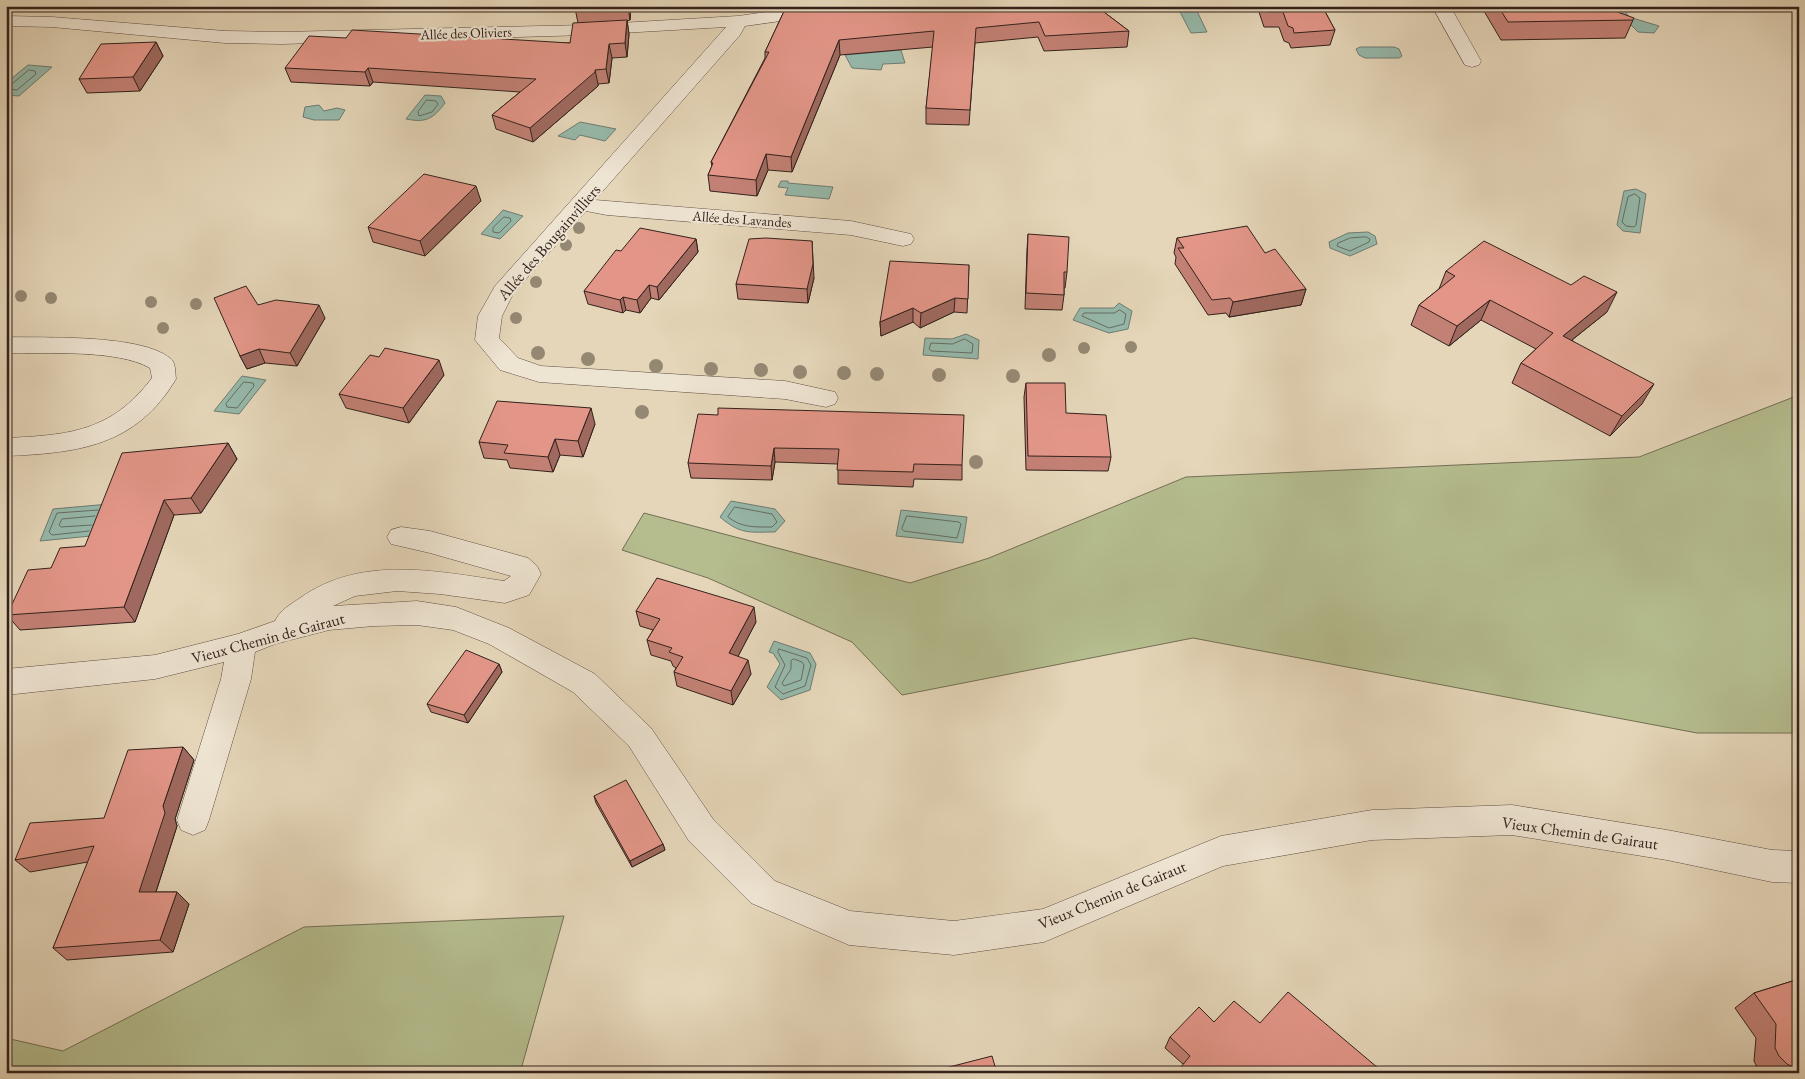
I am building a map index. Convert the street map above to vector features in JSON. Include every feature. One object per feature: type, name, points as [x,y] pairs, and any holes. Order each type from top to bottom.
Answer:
[{"type":"street","points":[[52,22],[62,6]]},
{"type":"street","name":"Allée des Oliviers","points":[[6,21],[52,22],[254,39],[586,30],[738,20],[802,13],[835,6]]},
{"type":"street","points":[[1441,6],[1472,61]]},
{"type":"street","name":"Allée des Bougainvilliers","points":[[738,20],[734,31],[503,291],[490,316],[487,340],[509,364],[539,374],[785,390],[826,398]]},
{"type":"street","name":"Allée des Lavandes","points":[[581,204],[607,209],[851,228],[902,239]]},
{"type":"street","points":[[6,345],[101,348],[144,354],[162,364],[164,379],[145,405],[119,425],[80,441],[6,447]]},
{"type":"street","points":[[193,820],[236,679],[256,640],[332,592],[357,583],[405,579],[504,592],[519,587],[527,574],[518,566],[430,542],[400,537]]},
{"type":"street","name":"Vieux Chemin de Gairaut","points":[[6,682],[155,667],[329,618],[417,613],[456,619],[499,636],[584,683],[640,737],[702,830],[763,892],[849,928],[954,938],[1044,925],[1221,851],[1372,825],[1512,820],[1667,845],[1772,866],[1799,867]]},
{"type":"shaded area","points":[[1799,395],[1799,733],[1697,733],[1193,638],[902,695],[852,642],[708,578],[622,550],[644,513],[910,583],[989,558],[1186,477],[1639,457]]},
{"type":"shaded area","points":[[564,916],[520,1073],[6,1073],[6,1038],[63,1051],[304,927]]},
{"type":"water","points":[[1599,6],[1621,6],[1629,17],[1659,26],[1654,33],[1638,32],[1631,25]]},
{"type":"water","points":[[1196,9],[1207,32],[1191,33],[1179,10]]},
{"type":"water","points":[[1360,47],[1394,47],[1399,49],[1402,56],[1399,58],[1365,58],[1359,55],[1356,49]]},
{"type":"water","points":[[901,50],[905,63],[883,64],[881,70],[852,68],[845,55]]},
{"type":"water","points":[[28,65],[52,67],[19,96],[6,95],[6,83]]},
{"type":"water","points":[[425,95],[441,96],[445,103],[437,113],[428,119],[406,119]]},
{"type":"water","points":[[319,105],[324,111],[337,108],[345,110],[339,120],[314,120],[303,117],[305,107]]},
{"type":"water","points":[[580,122],[616,129],[605,141],[580,135],[575,140],[558,136]]},
{"type":"water","points":[[781,181],[833,187],[829,199],[785,195],[788,188],[778,187]]},
{"type":"water","points":[[1636,189],[1646,194],[1640,233],[1623,231],[1617,225],[1624,191]]},
{"type":"water","points":[[503,210],[523,216],[500,239],[481,234]]},
{"type":"water","points":[[1368,232],[1375,236],[1377,244],[1350,256],[1330,248],[1329,242],[1348,233]]},
{"type":"water","points":[[1119,303],[1132,311],[1128,329],[1109,333],[1073,320],[1080,308],[1114,308]]},
{"type":"water","points":[[966,334],[979,340],[978,359],[923,355],[925,338],[952,339]]},
{"type":"water","points":[[242,376],[266,380],[239,414],[214,411]]},
{"type":"water","points":[[731,501],[775,509],[785,521],[775,532],[740,530],[720,517]]},
{"type":"water","points":[[120,503],[131,532],[40,541],[53,509]]},
{"type":"water","points":[[901,510],[967,517],[963,543],[896,536]]},
{"type":"water","points":[[774,641],[810,653],[816,664],[810,690],[781,700],[767,687],[780,664],[773,653],[769,652]]},
{"type":"building","points":[[576,6],[616,6],[575,8]]},
{"type":"building","points":[[788,6],[1096,6],[1129,31],[1045,36],[1039,22],[976,28],[970,110],[926,108],[934,31],[839,40],[791,157],[766,154],[756,180],[708,175],[713,163],[711,162],[769,52],[765,52]]},
{"type":"building","points":[[1265,6],[1322,6],[1335,30],[1294,33],[1293,28],[1288,26],[1283,12],[1267,12]]},
{"type":"building","points":[[1498,6],[1601,6],[1634,18],[1633,20],[1508,22]]},
{"type":"building","points":[[627,20],[625,43],[609,44],[606,69],[595,70],[530,128],[492,115],[536,79],[368,68],[365,72],[285,68],[309,36],[346,38],[352,30],[570,43],[573,23]]},
{"type":"building","points":[[156,42],[133,77],[79,79],[101,44]]},
{"type":"building","points":[[424,174],[476,186],[420,241],[368,227]]},
{"type":"building","points":[[1247,226],[1265,253],[1275,249],[1306,289],[1233,302],[1230,298],[1212,300],[1178,248],[1184,248],[1177,238]]},
{"type":"building","points":[[640,228],[696,239],[657,287],[649,285],[637,300],[623,297],[620,300],[584,291],[616,250],[621,251]]},
{"type":"building","points":[[1028,234],[1069,237],[1067,272],[1064,272],[1064,295],[1026,293]]},
{"type":"building","points":[[766,238],[812,241],[813,264],[807,289],[736,284],[749,239]]},
{"type":"building","points":[[1484,241],[1571,285],[1584,276],[1617,292],[1563,336],[1654,384],[1622,416],[1521,363],[1553,333],[1490,300],[1457,326],[1419,305],[1455,276],[1446,271]]},
{"type":"building","points":[[890,261],[969,265],[968,299],[955,298],[921,313],[913,308],[880,322]]},
{"type":"building","points":[[246,286],[258,305],[276,300],[319,305],[290,353],[259,349],[240,356],[214,298]]},
{"type":"building","points":[[385,348],[439,360],[403,408],[339,394],[370,355],[379,357]]},
{"type":"building","points":[[1026,383],[1065,383],[1066,413],[1106,415],[1111,457],[1028,456]]},
{"type":"building","points":[[497,401],[591,408],[578,441],[555,439],[548,457],[504,453],[508,445],[479,442]]},
{"type":"building","points":[[718,408],[964,415],[962,465],[914,464],[913,472],[837,470],[839,449],[774,448],[771,466],[688,463],[698,414],[718,415]]},
{"type":"building","points":[[228,443],[191,498],[164,500],[124,607],[7,615],[28,570],[51,568],[60,548],[85,546],[122,453]]},
{"type":"building","points":[[657,578],[754,607],[729,653],[748,660],[731,691],[674,672],[683,657],[669,652],[672,648],[647,640],[660,619],[636,611]]},
{"type":"building","points":[[466,650],[499,664],[464,715],[427,704]]},
{"type":"building","points":[[183,747],[163,806],[165,813],[139,892],[177,892],[160,940],[53,948],[94,846],[15,860],[30,823],[104,818],[128,750]]},
{"type":"building","points":[[626,780],[663,844],[630,861],[594,796]]},
{"type":"building","points":[[1799,979],[1799,1067],[1795,1068],[1787,1064],[1779,1056],[1775,1048],[1776,1024],[1754,993]]},
{"type":"building","points":[[1288,992],[1378,1068],[1374,1073],[1176,1073],[1190,1056],[1170,1037],[1199,1007],[1214,1022],[1234,1001],[1260,1023]]},
{"type":"building","points":[[992,1056],[997,1073],[926,1073]]}]
